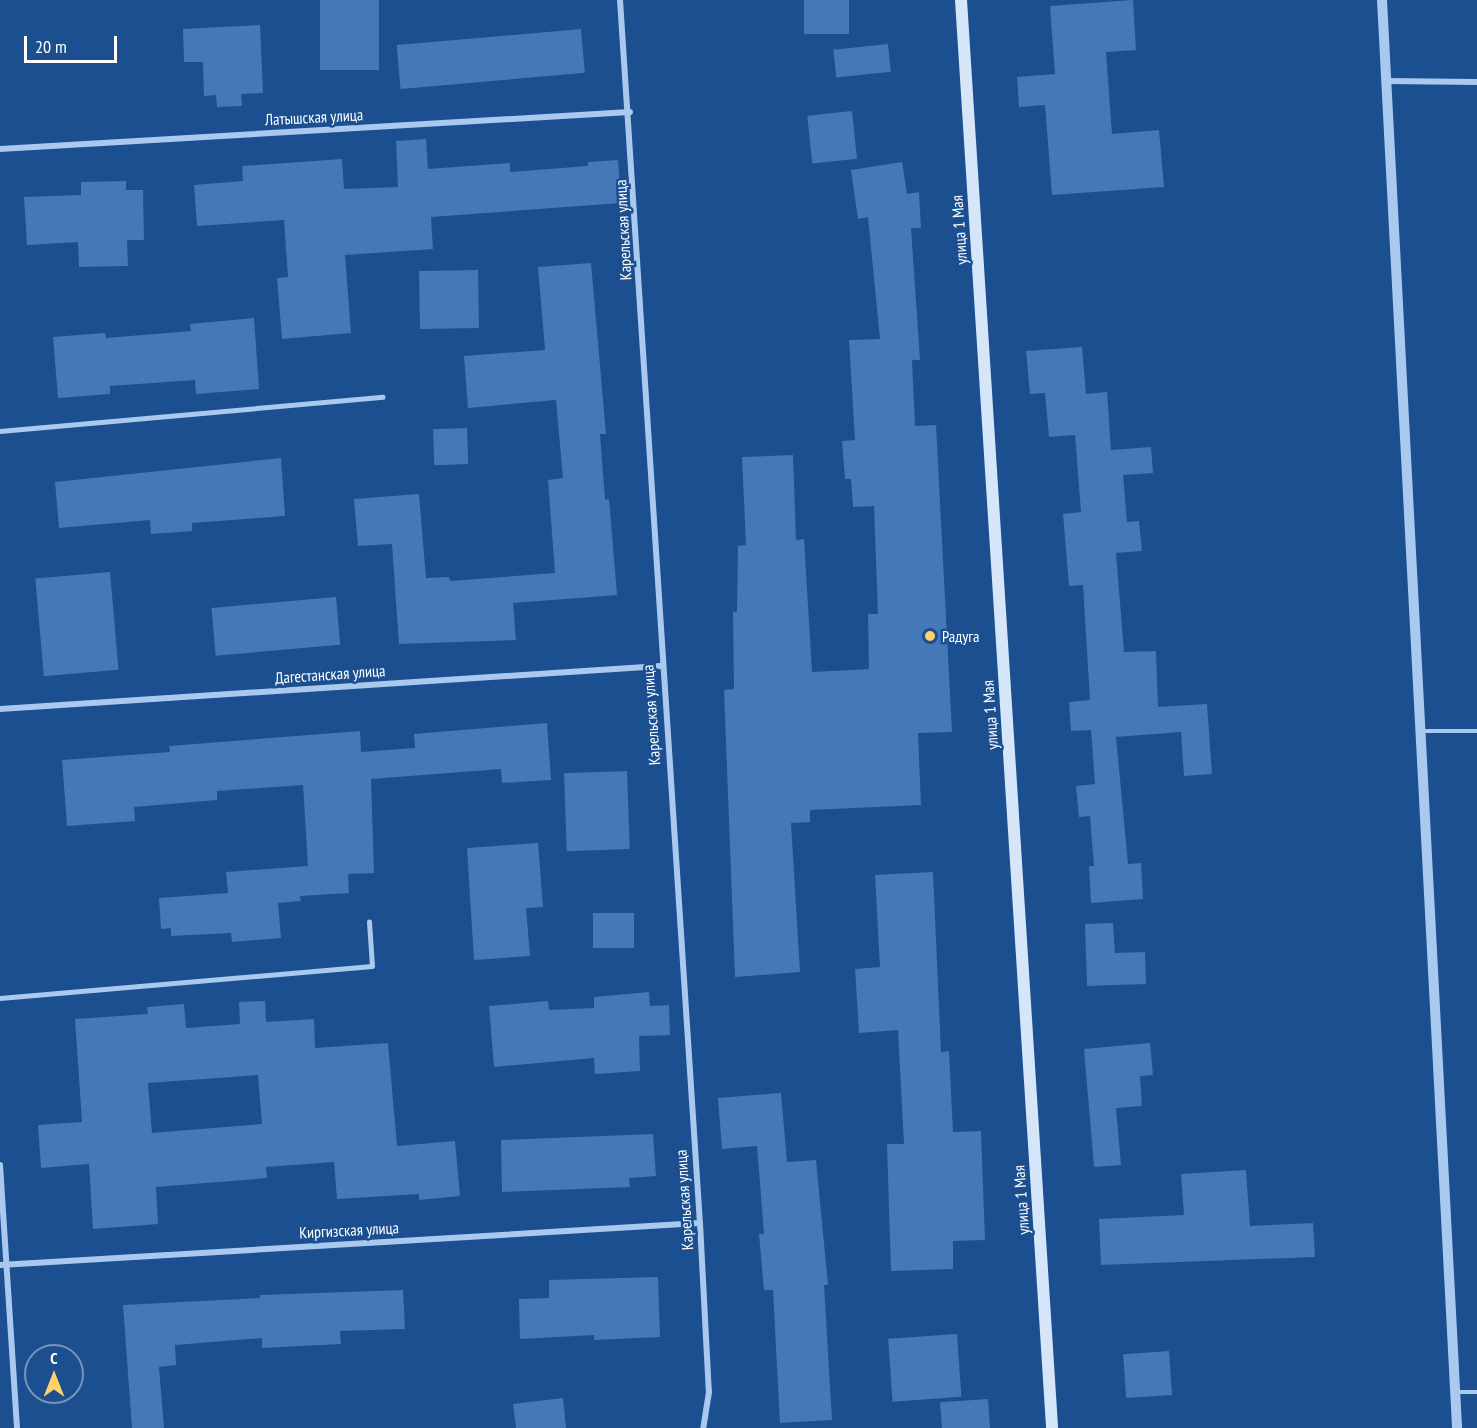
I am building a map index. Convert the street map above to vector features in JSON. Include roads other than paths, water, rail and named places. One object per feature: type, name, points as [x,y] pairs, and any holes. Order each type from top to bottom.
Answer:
[{"type":"main road","name":"улица 1 Мая","points":[[961,0],[1052,1428]]},
{"type":"street","name":"Карельская улица","points":[[620,0],[630,112],[661,666],[700,1223],[709,1392],[703,1428]]},
{"type":"street","points":[[1382,0],[1456,1428]]},
{"type":"street","points":[[1386,81],[1477,82]]},
{"type":"street","name":"Латышская улица","points":[[0,149],[630,112]]},
{"type":"street","name":"Дагестанская улица","points":[[0,709],[661,666]]},
{"type":"street","points":[[0,1165],[3,1265],[17,1428]]},
{"type":"street","name":"Киргизская улица","points":[[3,1265],[700,1223]]},
{"type":"lane","points":[[0,430],[382,398]]},
{"type":"lane","points":[[1421,731],[1477,731]]},
{"type":"lane","points":[[0,998],[372,966],[369,922]]},
{"type":"lane","points":[[1453,1392],[1477,1392]]},
{"type":"place","name":"Радуга","points":[[930,636]]}]
